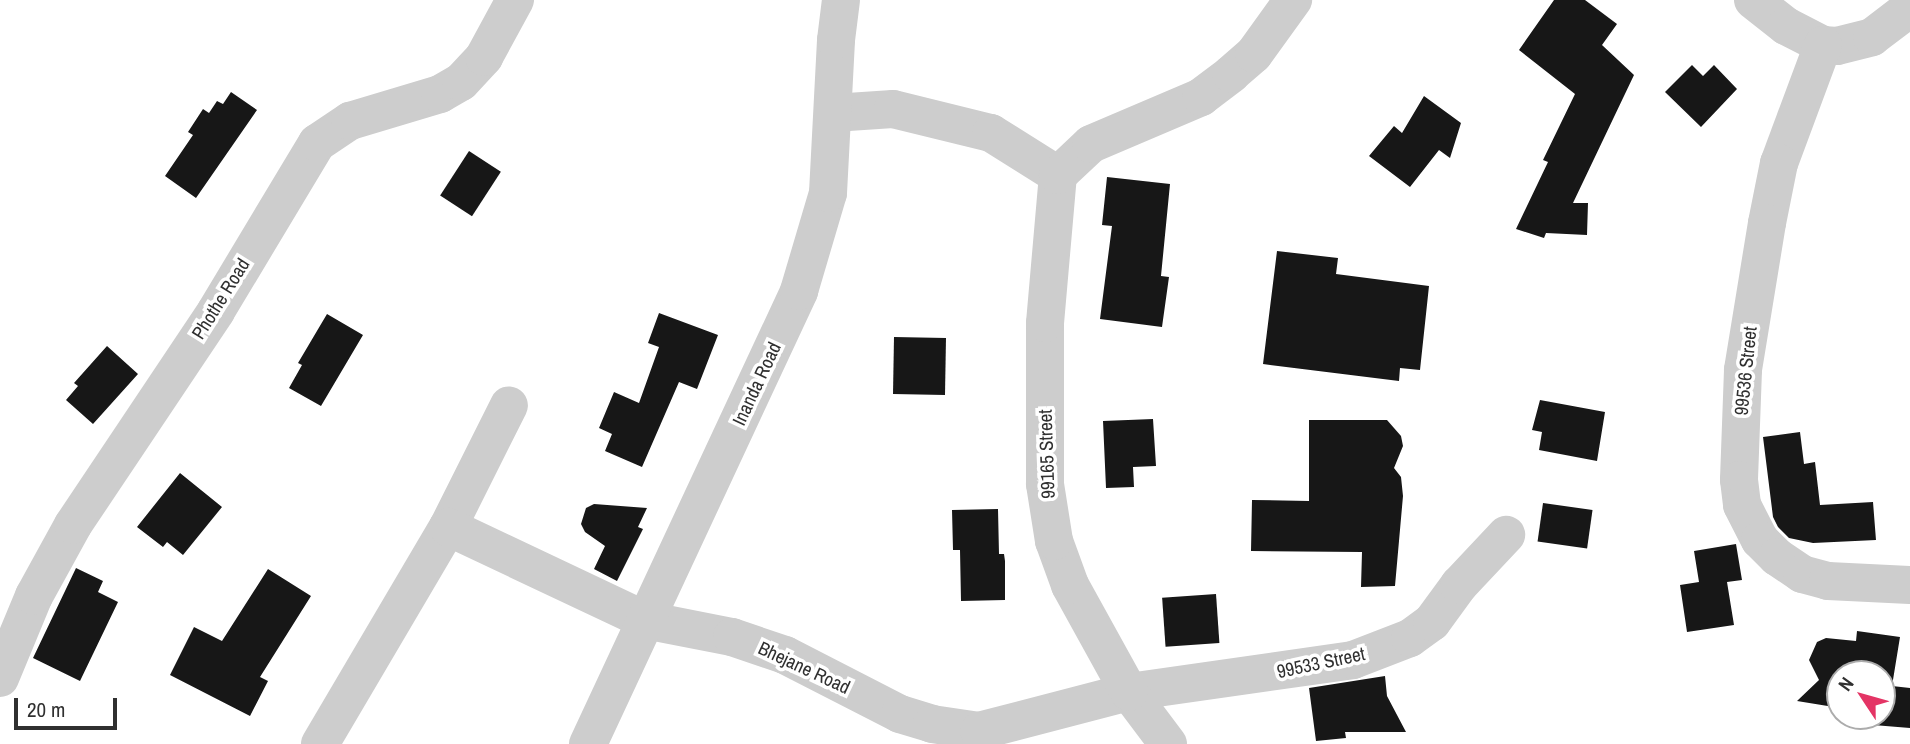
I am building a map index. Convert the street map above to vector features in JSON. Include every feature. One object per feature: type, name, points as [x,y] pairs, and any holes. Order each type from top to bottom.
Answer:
[{"type":"street","name":"Phothe Road","points":[[0,678],[34,596],[73,525],[216,311],[317,143],[350,121],[440,94],[461,82],[484,57],[515,0]]},
{"type":"street","name":"Inanda Road","points":[[589,744],[799,291],[828,192],[836,40],[841,0]]},
{"type":"street","points":[[833,113],[893,109],[991,133],[1058,175],[1091,144],[1201,97],[1231,75],[1254,54],[1293,0]]},
{"type":"street","points":[[1753,0],[1786,26],[1823,45],[1836,46],[1865,40],[1910,8]]},
{"type":"street","name":"99536 Street","points":[[1823,45],[1780,163],[1767,223],[1743,370],[1739,480],[1742,505],[1760,540],[1777,557],[1802,574],[1828,581],[1910,585]]},
{"type":"street","name":"99165 Street","points":[[1058,175],[1045,323],[1045,484],[1054,541],[1070,585],[1129,692],[1168,744]]},
{"type":"street","points":[[320,744],[448,527],[509,405]]},
{"type":"street","name":"Bhejane Road","points":[[448,527],[645,620],[732,637],[785,655],[900,714],[932,724],[979,731],[1129,692]]},
{"type":"street","name":"99533 Street","points":[[1129,692],[1353,660],[1410,638],[1432,622],[1459,585],[1507,535]]},
{"type":"building","points":[[1554,0],[1585,0],[1617,24],[1602,45],[1634,75],[1573,203],[1588,203],[1587,235],[1546,233],[1544,238],[1516,229],[1548,162],[1543,160],[1575,94],[1519,50]]},
{"type":"building","points":[[1692,65],[1703,76],[1714,65],[1737,89],[1701,127],[1665,92]]},
{"type":"building","points":[[231,92],[257,110],[196,198],[165,176],[193,135],[188,132],[203,109],[209,113],[217,101],[223,104]]},
{"type":"building","points":[[1424,96],[1461,123],[1450,158],[1439,150],[1410,187],[1369,156],[1394,126],[1402,133]]},
{"type":"building","points":[[469,151],[501,172],[472,216],[440,195]]},
{"type":"building","points":[[1107,177],[1170,184],[1161,276],[1169,277],[1162,327],[1100,319],[1112,226],[1102,225]]},
{"type":"building","points":[[1277,251],[1338,258],[1336,274],[1429,286],[1420,370],[1400,368],[1399,381],[1263,364]]},
{"type":"building","points":[[659,313],[718,335],[697,389],[679,382],[642,467],[605,451],[612,434],[599,428],[614,392],[639,403],[659,347],[648,343]]},
{"type":"building","points":[[327,314],[363,335],[321,406],[289,388],[302,365],[298,363]]},
{"type":"building","points":[[894,337],[946,338],[945,395],[893,394]]},
{"type":"building","points":[[107,346],[138,374],[93,424],[66,400],[78,386],[74,383]]},
{"type":"building","points":[[1540,400],[1605,412],[1597,461],[1539,450],[1542,432],[1532,430]]},
{"type":"building","points":[[1153,419],[1156,466],[1133,467],[1134,487],[1106,488],[1103,421]]},
{"type":"building","points":[[1309,420],[1387,420],[1401,436],[1403,446],[1394,468],[1401,477],[1403,496],[1395,586],[1361,587],[1362,552],[1251,551],[1252,500],[1309,501]]},
{"type":"building","points":[[1800,432],[1804,464],[1815,462],[1820,505],[1873,502],[1876,540],[1813,543],[1789,538],[1778,527],[1773,517],[1763,437]]},
{"type":"building","points":[[180,473],[222,507],[183,555],[167,542],[163,547],[137,527]]},
{"type":"building","points":[[1543,503],[1593,510],[1587,549],[1538,542]]},
{"type":"building","points":[[594,504],[647,508],[638,527],[643,529],[617,581],[594,569],[605,546],[585,532],[581,524],[586,508]]},
{"type":"building","points":[[998,509],[999,554],[1004,554],[1005,561],[1005,600],[961,601],[960,550],[953,550],[952,510]]},
{"type":"building","points":[[1736,544],[1742,580],[1727,582],[1734,625],[1687,632],[1680,585],[1699,582],[1694,551]]},
{"type":"building","points":[[76,568],[103,581],[98,592],[118,602],[80,681],[33,658]]},
{"type":"building","points":[[268,569],[311,596],[260,677],[268,681],[250,716],[170,675],[194,627],[222,641]]},
{"type":"building","points":[[1216,594],[1219,643],[1166,647],[1162,598]]},
{"type":"building","points":[[1857,631],[1900,637],[1896,662],[1826,660],[1826,706],[1797,701],[1819,680],[1809,660],[1817,642],[1826,638],[1856,641]]},
{"type":"building","points":[[1385,676],[1387,696],[1406,732],[1345,732],[1346,738],[1316,741],[1309,688]]},
{"type":"building","points":[[1896,686],[1910,688],[1910,728],[1896,727]]}]
